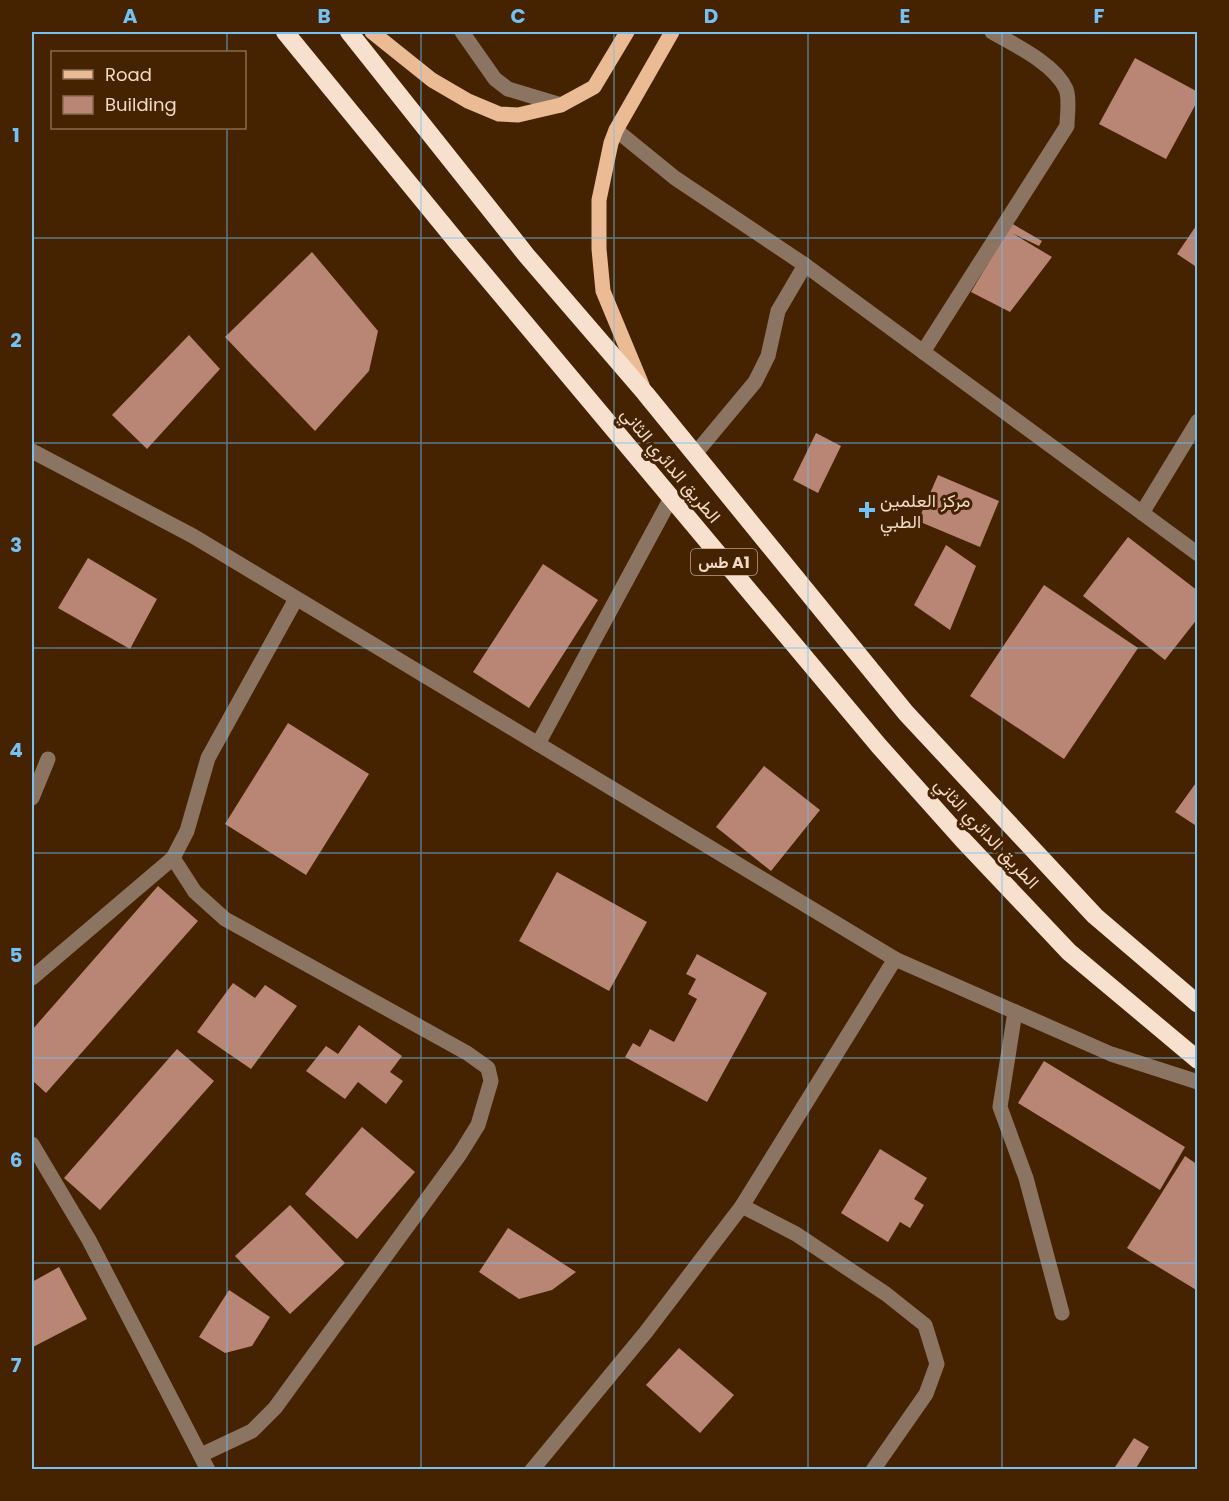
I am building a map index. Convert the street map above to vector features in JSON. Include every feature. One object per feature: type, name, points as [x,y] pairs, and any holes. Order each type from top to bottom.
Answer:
[{"type":"highway","name":"الطريق الدائري الثاني","points":[[285,32],[457,242],[879,746],[971,849],[1069,952],[1197,1060]]},
{"type":"highway","name":"الطريق الدائري الثاني","points":[[349,32],[528,255],[695,453],[906,713],[1095,916],[1197,1004]]},
{"type":"main road","points":[[372,32],[432,80],[468,101],[499,114],[518,115],[561,105],[594,87],[627,32]]},
{"type":"main road","points":[[645,393],[603,291],[599,249],[599,200],[616,130],[672,32]]},
{"type":"street","points":[[462,32],[495,79],[508,89],[561,105]]},
{"type":"street","points":[[923,352],[1067,126],[1067,90],[1057,75],[1035,57],[992,32]]},
{"type":"street","points":[[616,130],[675,178],[805,265],[1197,554]]},
{"type":"street","points":[[695,453],[755,382],[768,356],[778,311],[805,265]]},
{"type":"street","points":[[1142,513],[1197,421]]},
{"type":"street","points":[[32,451],[194,536],[895,959],[1111,1054],[1197,1082]]},
{"type":"street","points":[[538,744],[671,498]]},
{"type":"street","points":[[32,978],[173,858],[188,831],[208,758],[296,599]]},
{"type":"street","points":[[32,798],[48,759]]},
{"type":"street","points":[[173,858],[195,892],[225,919],[467,1053],[488,1068],[490,1081],[478,1125],[460,1154],[275,1408],[252,1431],[201,1455]]},
{"type":"street","points":[[532,1470],[646,1332],[742,1206],[895,959]]},
{"type":"street","points":[[1015,1012],[1000,1107],[1026,1178],[1062,1313]]},
{"type":"street","points":[[32,1144],[89,1240],[208,1470]]},
{"type":"street","points":[[742,1206],[796,1234],[886,1294],[925,1325],[937,1364],[926,1394],[873,1470]]},
{"type":"building","points":[[1135,58],[1198,92],[1198,100],[1166,159],[1099,124]]},
{"type":"building","points":[[1011,223],[1042,241],[1039,246],[1012,233],[1052,257],[1010,312],[971,292]]},
{"type":"building","points":[[1198,223],[1198,268],[1177,254]]},
{"type":"building","points":[[312,252],[378,331],[369,371],[315,431],[225,337]]},
{"type":"building","points":[[189,335],[220,369],[147,449],[112,415]]},
{"type":"building","points":[[816,433],[841,446],[818,493],[793,480]]},
{"type":"building","points":[[938,475],[999,501],[980,547],[918,521]]},
{"type":"building","points":[[1128,537],[1198,591],[1198,618],[1165,660],[1083,596]]},
{"type":"building","points":[[946,545],[976,566],[950,630],[914,605]]},
{"type":"building","points":[[88,558],[157,599],[130,649],[58,608]]},
{"type":"building","points":[[543,564],[598,600],[529,708],[473,672]]},
{"type":"building","points":[[1044,585],[1138,648],[1064,759],[970,696]]},
{"type":"building","points":[[288,723],[369,774],[306,875],[225,824]]},
{"type":"building","points":[[764,766],[820,810],[771,871],[716,827]]},
{"type":"building","points":[[1198,780],[1198,827],[1175,812]]},
{"type":"building","points":[[557,872],[647,922],[609,991],[519,941]]},
{"type":"building","points":[[158,886],[198,921],[46,1093],[32,1080],[32,1030]]},
{"type":"building","points":[[697,954],[767,993],[707,1102],[625,1057],[633,1043],[640,1047],[650,1029],[674,1042],[697,999],[688,994],[696,979],[686,974]]},
{"type":"building","points":[[233,983],[255,998],[265,985],[297,1006],[251,1069],[197,1032]]},
{"type":"building","points":[[359,1025],[402,1056],[390,1072],[403,1081],[386,1104],[358,1082],[345,1099],[306,1071],[326,1046],[338,1054]]},
{"type":"building","points":[[177,1049],[214,1081],[100,1210],[64,1178]]},
{"type":"building","points":[[1044,1061],[1185,1147],[1160,1190],[1018,1103]]},
{"type":"building","points":[[362,1127],[415,1172],[357,1239],[305,1194]]},
{"type":"building","points":[[880,1149],[927,1178],[914,1199],[924,1205],[910,1228],[900,1222],[888,1242],[841,1213]]},
{"type":"building","points":[[1185,1156],[1198,1165],[1198,1291],[1127,1248]]},
{"type":"building","points":[[290,1205],[345,1263],[290,1314],[235,1256]]},
{"type":"building","points":[[508,1228],[576,1272],[552,1290],[519,1299],[479,1272]]},
{"type":"building","points":[[59,1267],[87,1319],[33,1347],[32,1282]]},
{"type":"building","points":[[229,1290],[270,1317],[252,1346],[225,1353],[199,1337]]},
{"type":"building","points":[[679,1348],[734,1395],[700,1433],[646,1385]]},
{"type":"building","points":[[1134,1438],[1149,1447],[1135,1470],[1113,1470]]},
{"type":"place","name":"مركز العلمين الطبي","points":[[867,510]]}]
